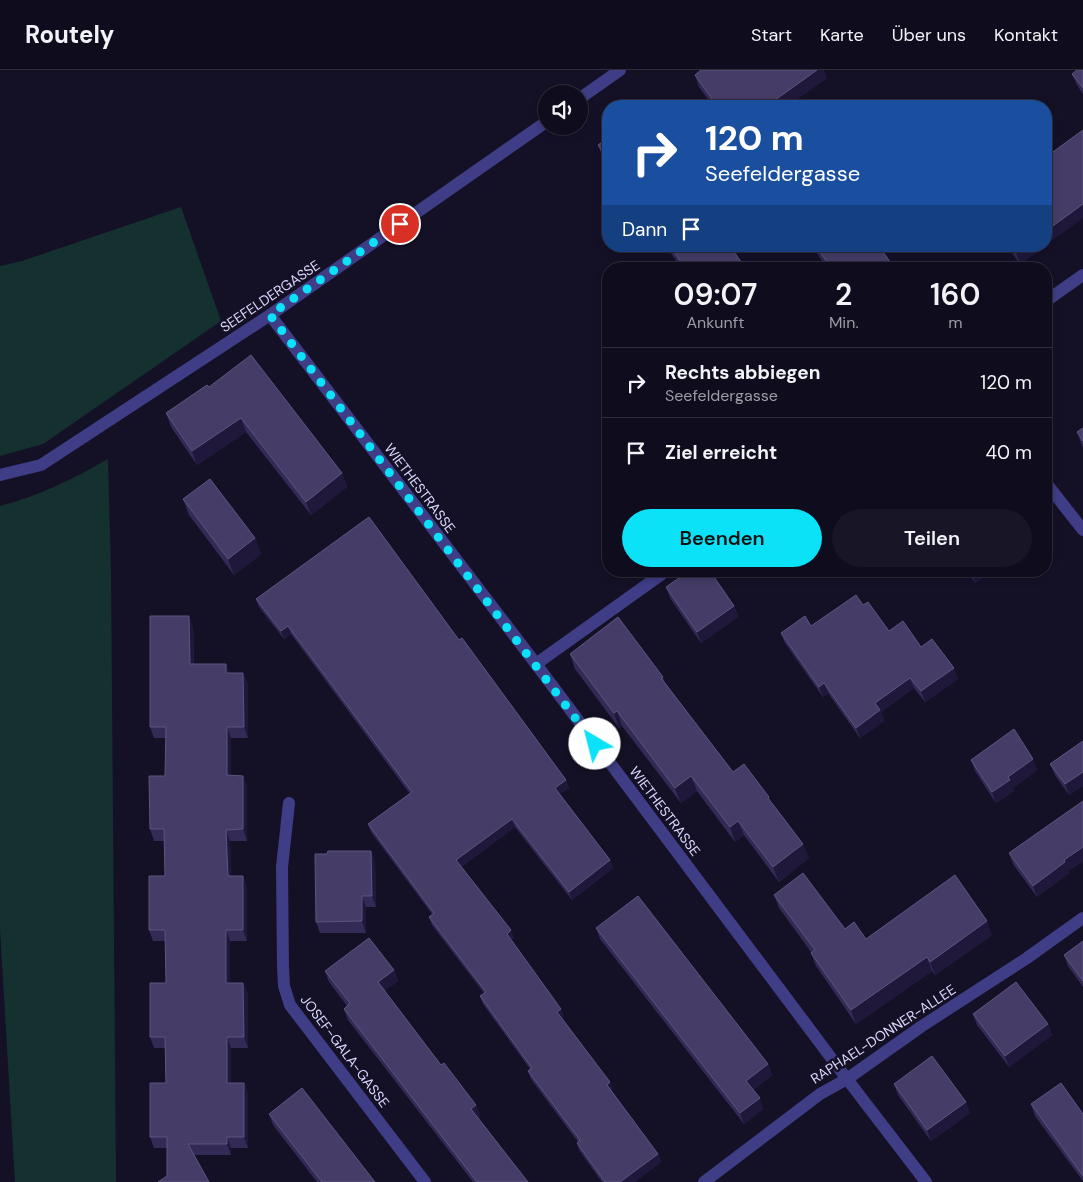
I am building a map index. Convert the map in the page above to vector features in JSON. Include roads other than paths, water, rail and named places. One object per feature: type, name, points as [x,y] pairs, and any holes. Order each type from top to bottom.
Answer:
[{"type":"street","points":[[588,93],[620,70]]},
{"type":"street","name":"SEEFELDERGASSE","points":[[0,475],[41,465],[270,315],[538,128]]},
{"type":"street","points":[[1052,297],[1083,275]]},
{"type":"street","name":"WIETHESTRASSE","points":[[270,315],[536,664],[926,1182]]},
{"type":"street","points":[[1052,491],[1083,530]]},
{"type":"street","points":[[536,664],[658,577]]},
{"type":"street","name":"JOSEF-GALA-GASSE","points":[[289,802],[282,867],[284,986],[290,1005],[425,1182]]},
{"type":"street","name":"RAPHAEL-DONNER-ALLEE","points":[[704,1182],[820,1094],[847,1079],[922,1026],[1027,958],[1083,918]]}]
